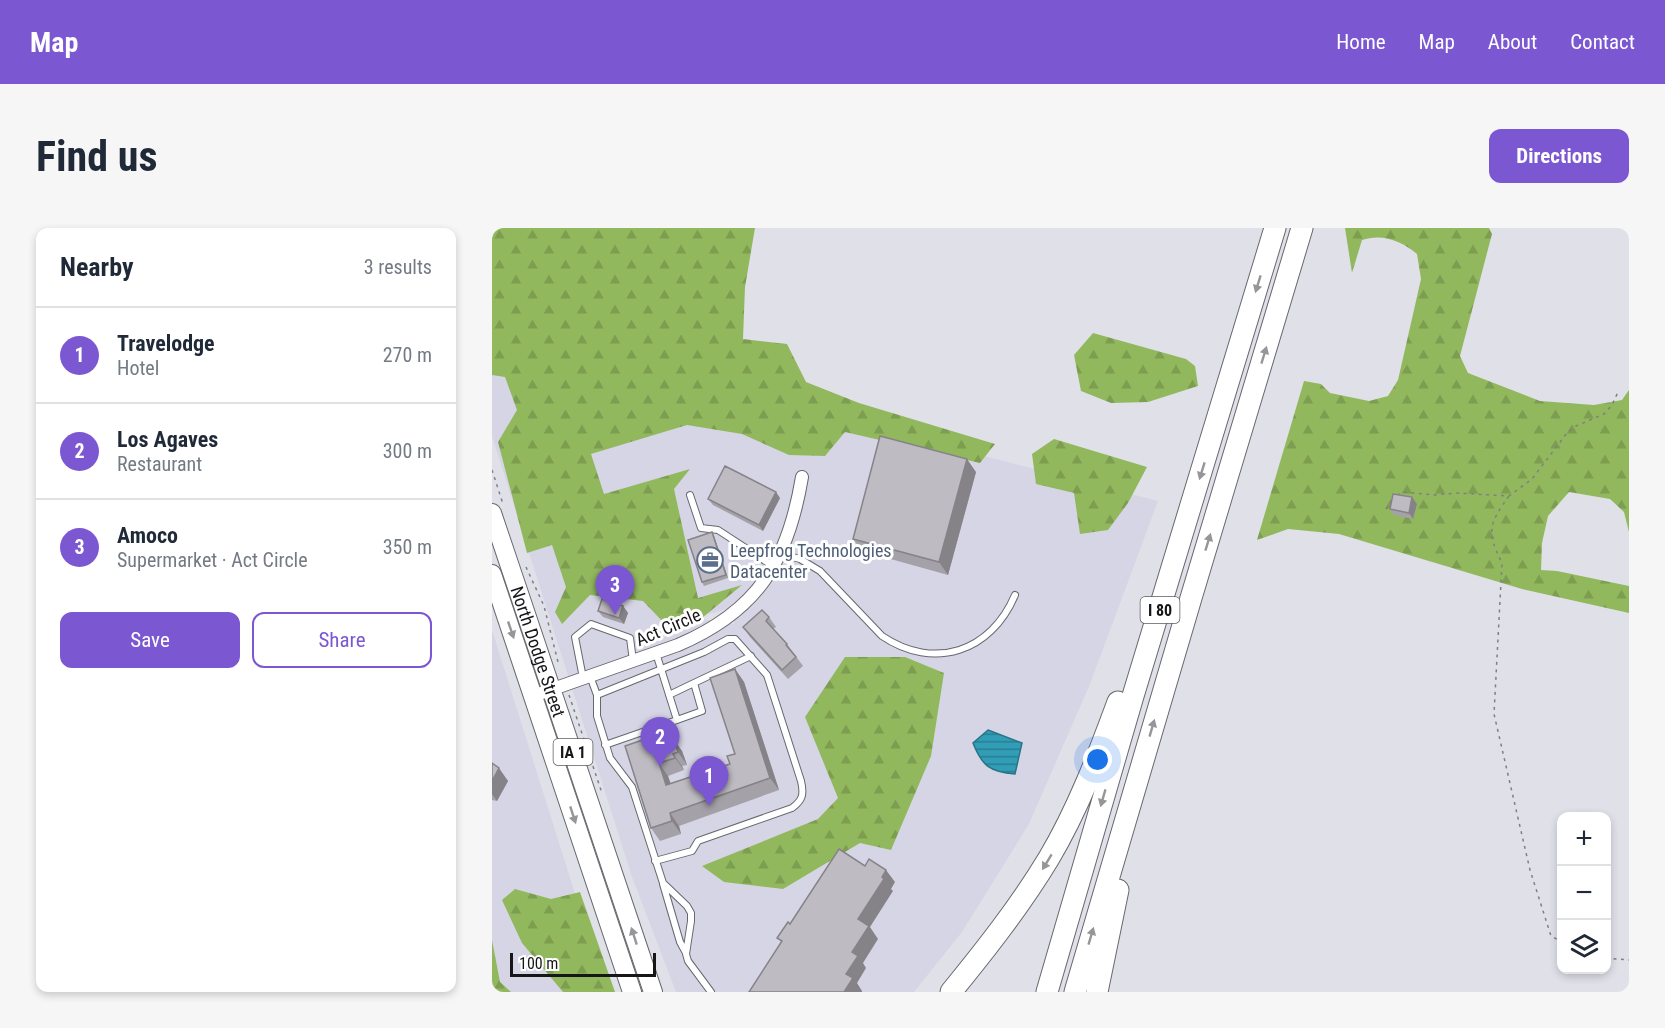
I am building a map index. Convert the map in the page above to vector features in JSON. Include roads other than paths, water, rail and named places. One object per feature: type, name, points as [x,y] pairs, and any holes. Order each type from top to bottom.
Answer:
[{"type":"highway","name":"I 80","points":[[1047,992],[1275,228]]},
{"type":"highway","name":"I 80","points":[[1075,992],[1302,228]]},
{"type":"highway","points":[[951,992],[1008,921],[1050,857],[1092,773],[1125,684],[1152,638]]},
{"type":"highway","points":[[1098,992],[1103,959],[1131,835],[1137,778]]},
{"type":"main road","name":"North Dodge Street","points":[[492,513],[653,992]]},
{"type":"main road","name":"North Dodge Street","points":[[492,574],[632,992]]},
{"type":"street","name":"Act Circle","points":[[533,696],[656,653],[696,637],[722,621],[745,602],[781,554],[796,513],[802,477]]},
{"type":"lane","points":[[690,495],[701,528],[718,530],[774,566]]},
{"type":"lane","points":[[781,554],[811,565],[882,636],[892,643],[914,651],[943,654],[969,647],[993,630],[1009,609],[1015,596]]},
{"type":"lane","points":[[633,661],[630,638],[591,624],[575,637],[587,678],[597,694],[597,716],[605,745],[610,758],[632,787],[680,942],[693,969],[711,992]]},
{"type":"lane","points":[[597,694],[662,670],[728,639],[735,639],[767,675],[804,792],[801,802],[792,808],[698,840],[692,851],[655,861]]},
{"type":"lane","points":[[656,653],[677,720]]},
{"type":"lane","points":[[669,695],[751,656]]},
{"type":"lane","points":[[605,745],[702,711],[694,683]]},
{"type":"lane","points":[[663,883],[687,906],[691,913],[686,954]]},
{"type":"water","points":[[988,730],[1022,743],[1015,774],[999,772],[988,766],[980,757],[973,743]]},
{"type":"place","name":"Leepfrog Technologies Datacenter","points":[[710,560]]},
{"type":"place","name":"Amoco","points":[[615,615]]},
{"type":"place","name":"Los Agaves","points":[[660,767]]},
{"type":"place","name":"Travelodge","points":[[709,806]]}]
